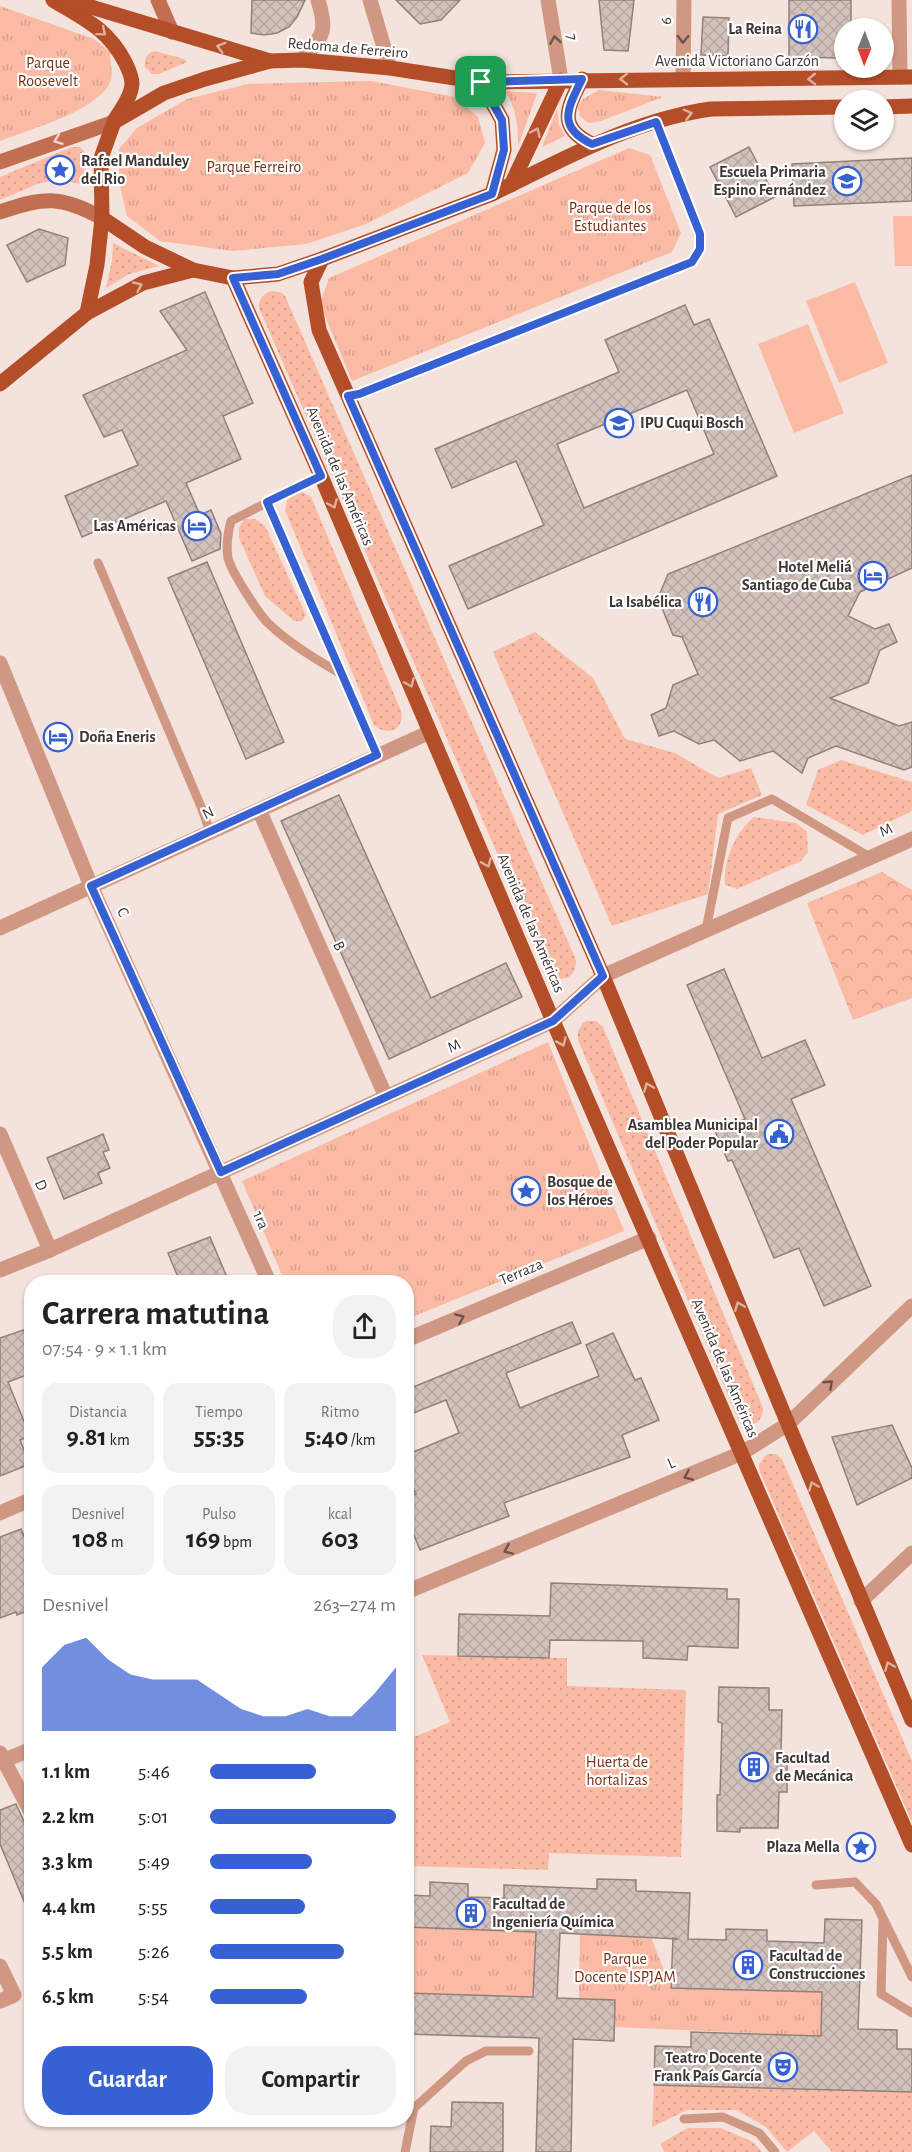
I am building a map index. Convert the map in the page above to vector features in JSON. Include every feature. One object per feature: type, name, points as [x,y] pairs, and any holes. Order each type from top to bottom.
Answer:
[{"type":"main road","points":[[53,0],[102,30],[117,46],[125,61],[132,84],[100,158],[102,218],[97,265],[87,313]]},
{"type":"main road","points":[[68,0],[270,61]]},
{"type":"main road","points":[[158,0],[172,32]]},
{"type":"main road","name":"Redoma de Ferreiro","points":[[114,122],[164,93],[270,61],[302,60],[390,68],[481,82]]},
{"type":"main road","name":"Avenida Victoriano Garzón","points":[[481,82],[582,79],[724,80],[906,77]]},
{"type":"main road","points":[[582,79],[568,108],[570,125],[580,138],[592,144]]},
{"type":"main road","points":[[511,185],[561,80]]},
{"type":"main road","points":[[481,82],[502,120],[504,150],[492,194]]},
{"type":"main road","points":[[894,107],[912,106]]},
{"type":"main road","points":[[0,212],[36,200],[63,201],[102,218],[145,247],[193,270],[233,278],[278,274],[492,194],[592,144],[656,122],[711,110],[834,107]]},
{"type":"main road","points":[[0,162],[114,122]]},
{"type":"main road","points":[[322,259],[311,282],[319,330],[603,976],[912,1720]]},
{"type":"main road","points":[[0,384],[87,313],[143,283],[193,270]]},
{"type":"main road","name":"Avenida de las Américas","points":[[233,278],[321,476],[553,1021],[912,1845]]},
{"type":"street","points":[[302,60],[320,39],[324,21],[318,0]]},
{"type":"street","points":[[370,0],[390,68]]},
{"type":"street","name":"7","points":[[548,0],[561,80]]},
{"type":"street","name":"6","points":[[683,79],[684,0]]},
{"type":"street","points":[[899,0],[906,77]]},
{"type":"street","name":"C","points":[[0,663],[91,886],[221,1172]]},
{"type":"street","name":"N","points":[[0,928],[430,732]]},
{"type":"street","name":"B","points":[[259,810],[386,1097]]},
{"type":"street","name":"M","points":[[0,1270],[50,1250],[553,1021],[603,976],[912,838]]},
{"type":"street","name":"D","points":[[0,1134],[50,1250]]},
{"type":"street","name":"1ra","points":[[221,1172],[266,1275]]},
{"type":"street","name":"Terraza","points":[[414,1337],[649,1238]]},
{"type":"street","name":"L","points":[[414,1590],[742,1453],[788,1425],[912,1306]]},
{"type":"street","points":[[0,1513],[24,1502]]},
{"type":"street","points":[[861,1601],[912,1553]]},
{"type":"street","points":[[24,1752],[1,1759],[24,1800]]},
{"type":"street","points":[[0,1966],[14,1995],[0,2001]]},
{"type":"lane","points":[[348,396],[359,394],[692,262],[700,249],[700,234],[656,122]]},
{"type":"lane","points":[[321,476],[231,521],[228,533],[228,558],[242,585],[267,623],[298,647],[341,674]]},
{"type":"lane","points":[[267,502],[377,755]]},
{"type":"lane","points":[[98,563],[210,832]]},
{"type":"lane","points":[[706,930],[728,818],[772,799],[870,857]]},
{"type":"lane","points":[[816,1885],[855,1882],[876,1904],[912,1977]]},
{"type":"lane","points":[[883,1918],[881,1994],[912,2013]]},
{"type":"lane","points":[[414,2108],[466,2061],[486,2051],[529,2051]]},
{"type":"lane","points":[[684,2119],[723,2117],[759,2133],[775,2152]]},
{"type":"lane","points":[[405,2152],[410,2127]]},
{"type":"green space","name":"Parque Roosevelt","points":[[0,6],[94,39],[110,52],[112,74],[105,91],[79,110],[0,141]]},
{"type":"green space","points":[[155,51],[184,59],[187,62],[159,74],[152,74],[145,67],[145,61],[148,55]]},
{"type":"green space","name":"Parque Ferreiro","points":[[371,81],[455,97],[478,117],[485,143],[468,173],[366,224],[306,244],[233,251],[160,241],[127,216],[119,182],[119,149],[137,128],[187,99],[248,84]]},
{"type":"green space","points":[[599,90],[663,97],[601,121],[588,123],[580,116],[578,107],[583,99]]},
{"type":"green space","points":[[505,91],[537,93],[518,147],[516,118]]},
{"type":"green space","points":[[557,109],[559,125],[565,136],[542,147]]},
{"type":"green space","points":[[72,147],[80,147],[84,151],[85,177],[82,184],[59,180],[40,183],[0,200],[0,177]]},
{"type":"green space","name":"Parque de los Estudiantes","points":[[629,148],[650,155],[681,233],[672,252],[352,381],[320,304],[329,278]]},
{"type":"green space","points":[[893,216],[912,216],[912,266],[895,266]]},
{"type":"green space","points":[[113,243],[159,266],[129,274],[106,288]]},
{"type":"green space","points":[[855,282],[888,363],[839,383],[806,301]]},
{"type":"green space","points":[[272,291],[285,296],[576,960],[574,971],[567,978],[558,978],[549,972],[259,308],[262,297]]},
{"type":"green space","points":[[808,324],[844,413],[794,433],[758,344]]},
{"type":"green space","points":[[296,492],[302,492],[311,497],[401,711],[402,718],[394,730],[384,731],[374,725],[285,510],[288,497]]},
{"type":"green space","points":[[244,519],[255,519],[265,526],[306,615],[302,621],[294,621],[265,596],[239,538],[239,528]]},
{"type":"green space","points":[[535,632],[593,678],[625,739],[675,753],[718,778],[751,768],[762,795],[718,814],[708,894],[612,926],[493,652]]},
{"type":"green space","points":[[841,760],[912,782],[912,811],[863,835],[806,805],[818,770]]},
{"type":"green space","points":[[754,817],[796,823],[807,832],[808,852],[801,861],[737,889],[725,885],[728,857],[741,831]]},
{"type":"green space","points":[[882,872],[912,890],[912,998],[853,1020],[807,903]]},
{"type":"green space","points":[[587,1021],[596,1021],[603,1027],[763,1408],[761,1417],[756,1423],[748,1424],[739,1421],[578,1040],[578,1031]]},
{"type":"green space","points":[[548,1042],[624,1231],[414,1316],[414,1275],[282,1275],[242,1181]]},
{"type":"green space","points":[[767,1454],[775,1454],[782,1459],[912,1761],[912,1822],[760,1472],[759,1464]]},
{"type":"green space","name":"Huerta de hortalizas","points":[[422,1655],[567,1658],[567,1686],[686,1690],[681,1857],[549,1853],[548,1870],[414,1866],[414,1737],[450,1722]]},
{"type":"green space","name":"Parque Docente ISPJAM","points":[[414,1927],[536,1932],[533,1997],[414,1993]]},
{"type":"green space","name":"Parque Docente ISPJAM","points":[[580,1934],[651,1937],[671,1988],[822,1992],[821,2036],[614,2027],[615,2000],[579,1998]]},
{"type":"green space","points":[[654,2085],[912,2092],[912,2152],[832,2152],[814,2131],[787,2152],[766,2127],[737,2110],[687,2110],[652,2127]]},
{"type":"green space","points":[[688,2128],[721,2128],[753,2142],[762,2152],[665,2152],[660,2144]]},
{"type":"building","points":[[252,0],[305,0],[289,27],[277,33],[264,35],[251,33]]},
{"type":"building","points":[[396,0],[460,0],[441,20],[420,24]]},
{"type":"building","points":[[599,0],[634,0],[628,51],[604,50]]},
{"type":"building","points":[[789,0],[851,0],[851,18],[834,18],[834,58],[789,57]]},
{"type":"building","points":[[703,17],[729,18],[728,56],[701,55]]},
{"type":"building","points":[[749,147],[775,197],[736,217],[710,167]]},
{"type":"building","points":[[912,158],[912,201],[794,206],[792,164]]},
{"type":"building","points":[[39,229],[68,238],[65,265],[27,282],[7,245]]},
{"type":"building","name":"Las Américas","points":[[205,292],[253,403],[223,416],[241,459],[186,483],[200,515],[211,510],[221,534],[220,549],[192,561],[166,501],[82,537],[65,496],[138,465],[122,430],[104,437],[83,395],[187,350],[160,311]]},
{"type":"building","points":[[685,305],[694,325],[709,319],[777,476],[468,609],[449,566],[544,525],[516,461],[452,488],[435,449],[619,372],[605,340]],"holes":[[[687,390],[714,454],[584,508],[557,444]]]},
{"type":"building","points":[[912,475],[912,568],[860,592],[848,616],[875,629],[889,624],[897,642],[880,650],[868,683],[830,698],[899,726],[912,722],[912,767],[904,770],[836,746],[808,758],[802,773],[773,751],[740,761],[714,740],[699,744],[674,731],[659,736],[651,715],[666,708],[673,685],[698,674],[682,637],[673,635],[658,598],[668,574]]},
{"type":"building","points":[[207,562],[284,742],[246,759],[168,578]]},
{"type":"building","points":[[339,795],[431,998],[506,963],[522,997],[389,1059],[281,821]]},
{"type":"building","name":"Asamblea Municipal del Poder Popular","points":[[724,969],[762,1058],[805,1040],[825,1085],[791,1099],[871,1286],[824,1306],[799,1248],[774,1258],[732,1160],[728,1161],[715,1131],[745,1119],[687,985]]},
{"type":"building","points":[[103,1134],[109,1150],[103,1152],[110,1168],[98,1173],[102,1183],[64,1199],[47,1158]]},
{"type":"building","points":[[210,1237],[226,1275],[177,1275],[168,1253]]},
{"type":"building","points":[[572,1322],[581,1343],[506,1373],[520,1408],[599,1376],[586,1345],[613,1333],[635,1380],[641,1378],[659,1420],[622,1435],[630,1457],[504,1503],[509,1516],[420,1550],[414,1535],[414,1495],[416,1494],[414,1452],[459,1433],[446,1400],[414,1413],[414,1387]]},
{"type":"building","points":[[24,1330],[24,1376],[8,1382],[24,1421],[24,1438],[20,1440],[24,1450],[24,1466],[0,1476],[0,1338]]},
{"type":"building","points":[[892,1425],[912,1468],[912,1478],[857,1505],[832,1437]]},
{"type":"building","points":[[21,1529],[24,1536],[24,1612],[17,1615],[16,1612],[0,1618],[0,1537]]},
{"type":"building","points":[[551,1583],[727,1589],[727,1599],[739,1599],[738,1648],[688,1646],[687,1660],[643,1658],[643,1641],[550,1640],[549,1658],[458,1656],[459,1614],[550,1616]]},
{"type":"building","name":"Facultad de Mecánica","points":[[719,1687],[769,1688],[769,1710],[782,1710],[781,1752],[787,1754],[787,1792],[779,1792],[778,1828],[740,1828],[740,1832],[717,1831],[722,1723],[718,1722]]},
{"type":"building","points":[[16,1804],[24,1822],[24,1901],[0,1844],[0,1810]]},
{"type":"building","points":[[597,1879],[636,1880],[636,1891],[690,1893],[688,1939],[726,1940],[726,1929],[767,1930],[767,1941],[824,1943],[825,1919],[862,1920],[858,2029],[897,2030],[897,2049],[912,2049],[912,2092],[654,2085],[655,2046],[691,2047],[691,2032],[821,2036],[822,1992],[671,1988],[673,1939],[560,1933],[557,1998],[615,2000],[614,2041],[573,2039],[571,2152],[536,2152],[539,2038],[414,2034],[414,1993],[533,1997],[536,1932],[414,1927],[414,1895],[430,1896],[430,1882],[468,1884],[468,1897],[504,1898],[504,1885],[597,1889]]},
{"type":"building","points":[[452,2102],[503,2103],[503,2152],[430,2152],[431,2126],[451,2127]]},
{"type":"place","name":"La Reina","points":[[803,29]]},
{"type":"place","name":"Rafael Manduley del Rio","points":[[60,170]]},
{"type":"place","name":"Escuela Primaria Espino Fernández","points":[[847,181]]},
{"type":"place","name":"IPU Cuqui Bosch","points":[[619,423]]},
{"type":"place","name":"Las Américas","points":[[197,526]]},
{"type":"place","name":"Hotel Meliá Santiago de Cuba","points":[[873,576]]},
{"type":"place","name":"La Isabélica","points":[[703,602]]},
{"type":"place","name":"Doña Eneris","points":[[58,737]]},
{"type":"place","name":"Asamblea Municipal del Poder Popular","points":[[779,1134]]},
{"type":"place","name":"Bosque de los Héroes","points":[[526,1191]]},
{"type":"place","name":"Facultad de Mecánica","points":[[754,1767]]},
{"type":"place","name":"Plaza Mella","points":[[861,1847]]},
{"type":"place","name":"Facultad de Ingeniería Química","points":[[471,1913]]},
{"type":"place","name":"Facultad de Construcciones","points":[[748,1965]]},
{"type":"place","name":"Teatro Docente Frank País García","points":[[783,2067]]},
{"type":"route","points":[[582,79],[568,108],[570,125],[580,138],[592,144],[656,122],[700,234],[700,249],[692,262],[359,394],[348,396],[603,976],[553,1021],[221,1172],[91,886],[377,755],[267,502],[321,476],[233,278],[278,274],[492,194],[504,150],[502,120],[481,82],[582,79]]}]
